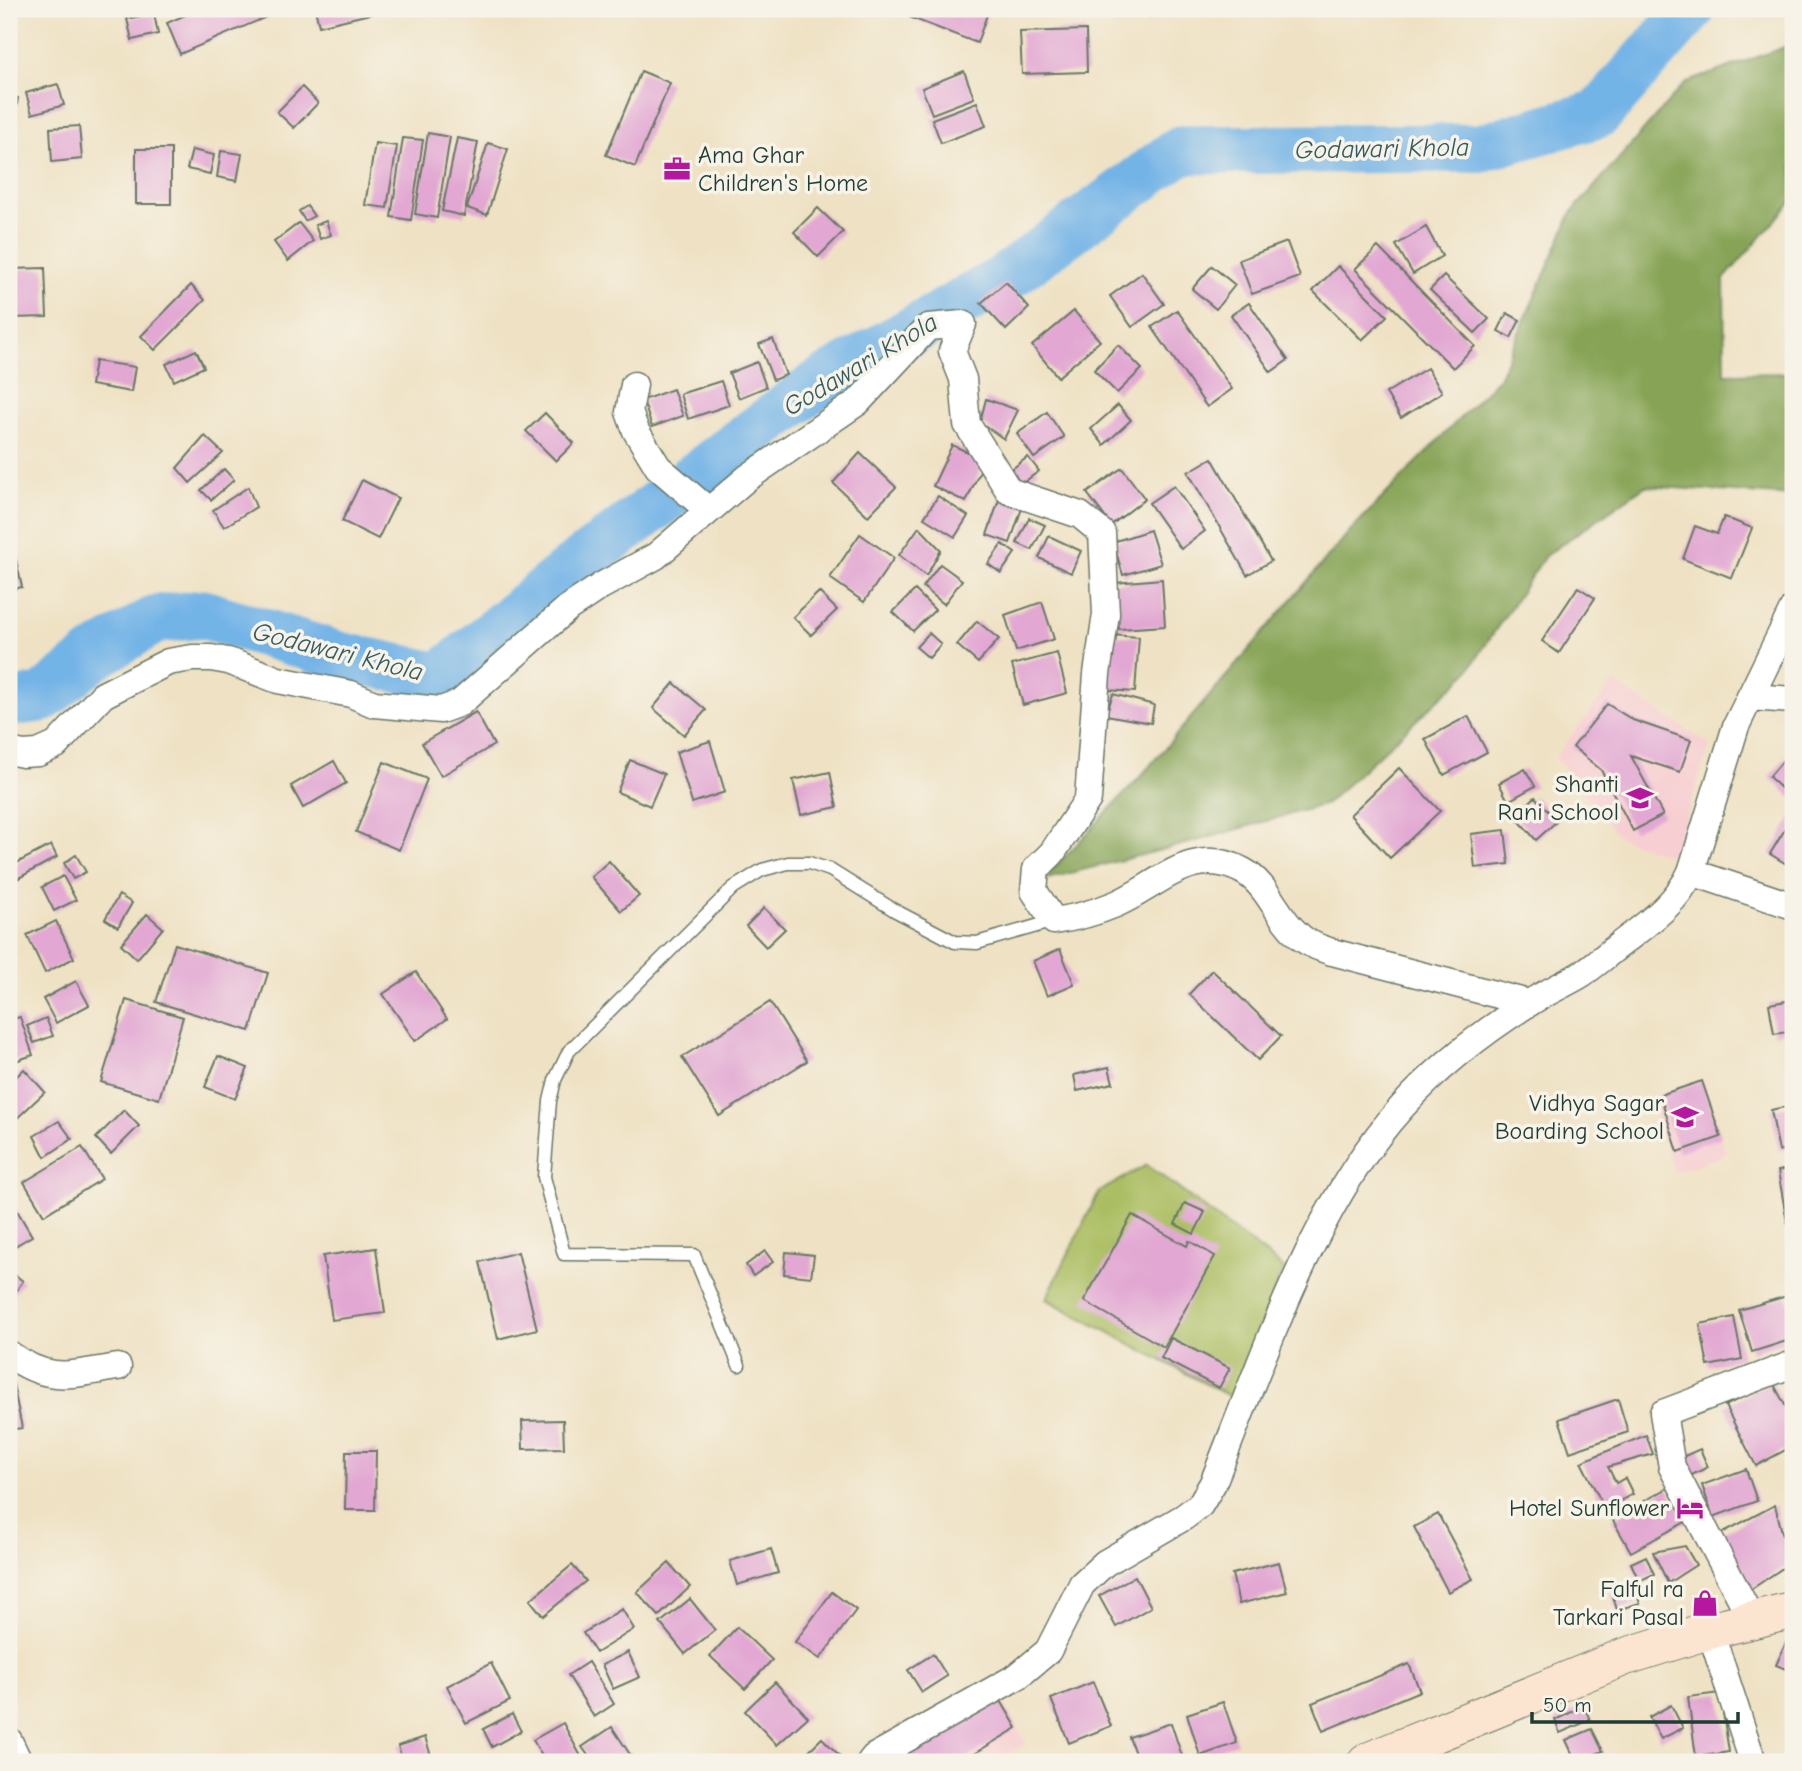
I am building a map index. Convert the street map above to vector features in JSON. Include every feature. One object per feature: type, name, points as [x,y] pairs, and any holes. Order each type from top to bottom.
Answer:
[{"type":"street","points":[[9,751],[38,753],[56,745],[103,695],[168,662],[192,657],[228,662],[278,680],[351,694],[374,704],[441,710],[460,703],[568,608],[601,586],[656,556],[747,478],[858,402],[928,327],[963,324],[951,351],[963,379],[967,424],[1009,491],[1080,515],[1102,533],[1106,614],[1097,674],[1088,799],[1052,853],[1036,869],[1034,891],[1054,921],[1117,904],[1169,873],[1195,863],[1221,864],[1242,870],[1257,881],[1294,932],[1310,944],[1332,953],[1529,1003]]},
{"type":"street","points":[[634,385],[629,412],[636,431],[658,467],[708,510]]},
{"type":"street","points":[[870,1762],[874,1757],[1018,1676],[1048,1651],[1082,1584],[1105,1563],[1200,1505],[1213,1483],[1289,1297],[1331,1206],[1402,1107],[1459,1052],[1529,1003],[1582,973],[1661,913],[1683,889],[1691,872],[1736,726],[1793,609]]},
{"type":"street","points":[[1749,697],[1793,701]]},
{"type":"street","points":[[1691,872],[1793,906]]},
{"type":"street","points":[[9,1354],[30,1369],[46,1374],[71,1374],[118,1367]]},
{"type":"street","points":[[1752,1620],[1672,1467],[1662,1413],[1793,1364]]},
{"type":"street","points":[[1366,1762],[1624,1657],[1710,1630],[1793,1610]]},
{"type":"street","points":[[1710,1630],[1753,1762]]},
{"type":"street","points":[[9,1741],[19,1762]]},
{"type":"lane","points":[[739,1366],[694,1255],[564,1254],[544,1177],[550,1101],[555,1080],[569,1051],[733,888],[762,870],[788,863],[810,863],[830,870],[894,910],[955,942],[977,943],[1054,921]]},
{"type":"shaded area","name":"Shanti Rani School","points":[[1613,682],[1710,745],[1673,857],[1620,838],[1555,757]]},
{"type":"shaded area","name":"Vidhya Sagar Boarding School","points":[[1702,1081],[1726,1155],[1674,1172],[1650,1098]]},
{"type":"shaded area","points":[[1017,1728],[1027,1744],[996,1762],[883,1762]]},
{"type":"green space","points":[[1793,39],[1793,200],[1724,279],[1725,374],[1793,373],[1793,496],[1645,486],[1545,556],[1466,674],[1326,804],[1193,842],[1043,880],[1142,775],[1350,531],[1499,378],[1572,212],[1685,83],[1785,47]]},
{"type":"green space","points":[[1147,1165],[1284,1268],[1231,1397],[1046,1299],[1099,1192]]},
{"type":"building","points":[[199,9],[285,9],[180,54],[167,23]]},
{"type":"building","points":[[315,9],[387,9],[387,10],[319,26]]},
{"type":"building","points":[[912,9],[989,9],[977,43],[909,17]]},
{"type":"building","points":[[1135,9],[1154,9],[1150,17]]},
{"type":"building","points":[[154,13],[158,34],[132,40],[127,19]]},
{"type":"building","points":[[1086,30],[1087,72],[1022,74],[1020,32]]},
{"type":"building","points":[[641,71],[670,83],[635,167],[606,155]]},
{"type":"building","points":[[964,71],[974,98],[932,114],[922,88]]},
{"type":"building","points":[[58,84],[64,105],[32,114],[26,93]]},
{"type":"building","points":[[302,87],[318,103],[294,128],[277,112]]},
{"type":"building","points":[[9,97],[18,98],[15,116],[9,115]]},
{"type":"building","points":[[977,102],[986,126],[941,143],[932,119]]},
{"type":"building","points":[[79,126],[82,159],[52,162],[50,128]]},
{"type":"building","points":[[428,133],[450,137],[437,218],[415,214]]},
{"type":"building","points":[[403,138],[423,140],[411,220],[391,217]]},
{"type":"building","points":[[457,138],[478,142],[464,216],[442,211]]},
{"type":"building","points":[[375,143],[397,146],[387,208],[365,205]]},
{"type":"building","points":[[488,143],[508,149],[487,215],[467,208]]},
{"type":"building","points":[[136,149],[171,149],[171,204],[136,204]]},
{"type":"building","points":[[192,150],[214,155],[210,174],[187,169]]},
{"type":"building","points":[[221,151],[242,154],[237,181],[217,177]]},
{"type":"building","points":[[307,206],[314,216],[305,221],[299,211]]},
{"type":"building","points":[[818,208],[843,232],[818,257],[794,232]]},
{"type":"building","points":[[326,221],[331,235],[320,239],[315,225]]},
{"type":"building","points":[[299,223],[313,241],[288,261],[274,242]]},
{"type":"building","points":[[1426,227],[1442,256],[1413,274],[1396,245]]},
{"type":"building","points":[[1287,242],[1300,277],[1252,294],[1239,260]]},
{"type":"building","points":[[1378,247],[1475,346],[1453,368],[1355,269]]},
{"type":"building","points":[[1212,266],[1235,285],[1216,309],[1192,289]]},
{"type":"building","points":[[1338,266],[1387,316],[1362,340],[1313,291]]},
{"type":"building","points":[[45,268],[47,317],[10,318],[9,269]]},
{"type":"building","points":[[1142,273],[1164,304],[1132,327],[1110,296]]},
{"type":"building","points":[[1444,276],[1489,319],[1475,333],[1430,290]]},
{"type":"building","points":[[1006,282],[1029,308],[1006,330],[981,303]]},
{"type":"building","points":[[191,285],[205,300],[155,350],[141,336]]},
{"type":"building","points":[[1249,303],[1288,360],[1271,372],[1231,315]]},
{"type":"building","points":[[1177,310],[1232,389],[1207,407],[1152,327]]},
{"type":"building","points":[[1074,311],[1100,341],[1058,377],[1032,346]]},
{"type":"building","points":[[1507,313],[1520,320],[1511,338],[1498,331]]},
{"type":"building","points":[[773,339],[786,375],[773,380],[759,344]]},
{"type":"building","points":[[1118,345],[1142,369],[1117,393],[1094,370]]},
{"type":"building","points":[[196,350],[204,367],[174,381],[166,364]]},
{"type":"building","points":[[95,361],[135,367],[131,392],[91,385]]},
{"type":"building","points":[[757,362],[766,387],[739,398],[729,373]]},
{"type":"building","points":[[1427,368],[1442,392],[1401,418],[1386,393]]},
{"type":"building","points":[[721,381],[729,405],[688,419],[680,394]]},
{"type":"building","points":[[673,389],[683,416],[652,427],[643,400]]},
{"type":"building","points":[[986,399],[1018,410],[1004,439],[980,422]]},
{"type":"building","points":[[1118,405],[1131,420],[1104,445],[1091,429]]},
{"type":"building","points":[[1047,412],[1064,437],[1034,458],[1017,434]]},
{"type":"building","points":[[545,413],[574,443],[556,461],[526,431]]},
{"type":"building","points":[[205,436],[223,453],[190,483],[177,468]]},
{"type":"building","points":[[952,445],[985,460],[966,502],[933,486]]},
{"type":"building","points":[[860,453],[896,487],[868,516],[833,483]]},
{"type":"building","points":[[1028,457],[1039,471],[1016,488],[1005,474]]},
{"type":"building","points":[[1212,458],[1271,561],[1247,575],[1188,472]]},
{"type":"building","points":[[1122,468],[1145,499],[1111,525],[1087,493]]},
{"type":"building","points":[[224,469],[234,480],[211,500],[201,490]]},
{"type":"building","points":[[362,480],[398,498],[378,539],[342,521]]},
{"type":"building","points":[[1174,486],[1205,531],[1181,549],[1149,503]]},
{"type":"building","points":[[248,487],[256,507],[224,527],[213,510]]},
{"type":"building","points":[[938,496],[968,516],[955,537],[924,518]]},
{"type":"building","points":[[1000,497],[1023,505],[1010,543],[987,535]]},
{"type":"building","points":[[1724,517],[1752,528],[1732,578],[1683,559],[1695,526],[1717,534]]},
{"type":"building","points":[[1029,518],[1045,525],[1032,550],[1017,543]]},
{"type":"building","points":[[919,527],[941,550],[926,576],[899,555]]},
{"type":"building","points":[[1150,530],[1161,564],[1123,575],[1113,542]]},
{"type":"building","points":[[860,534],[894,558],[864,602],[830,578]]},
{"type":"building","points":[[1049,536],[1081,551],[1071,573],[1039,558]]},
{"type":"building","points":[[1002,544],[1015,553],[1001,573],[988,564]]},
{"type":"building","points":[[15,555],[22,587],[9,590],[9,557]]},
{"type":"building","points":[[940,564],[962,580],[944,604],[923,587]]},
{"type":"building","points":[[1162,579],[1165,626],[1119,629],[1115,583]]},
{"type":"building","points":[[1578,587],[1595,598],[1559,653],[1542,641]]},
{"type":"building","points":[[915,590],[935,610],[913,631],[893,612]]},
{"type":"building","points":[[819,592],[837,610],[811,635],[793,617]]},
{"type":"building","points":[[1042,602],[1054,639],[1016,651],[1005,615]]},
{"type":"building","points":[[977,621],[999,639],[978,663],[957,645]]},
{"type":"building","points":[[929,633],[941,644],[929,658],[916,647]]},
{"type":"building","points":[[1111,635],[1139,637],[1135,692],[1107,690]]},
{"type":"building","points":[[1057,653],[1067,693],[1023,705],[1012,665]]},
{"type":"building","points":[[674,683],[706,710],[684,735],[653,708]]},
{"type":"building","points":[[1113,694],[1154,705],[1151,723],[1106,715]]},
{"type":"building","points":[[1607,704],[1633,720],[1691,740],[1680,772],[1631,756],[1663,815],[1633,831],[1601,770],[1573,747]]},
{"type":"building","points":[[476,712],[494,745],[441,776],[422,743]]},
{"type":"building","points":[[1468,716],[1487,752],[1444,775],[1425,739]]},
{"type":"building","points":[[710,741],[725,792],[692,803],[676,752]]},
{"type":"building","points":[[1793,749],[1793,799],[1769,777]]},
{"type":"building","points":[[630,760],[664,774],[650,806],[617,792]]},
{"type":"building","points":[[334,761],[346,783],[303,808],[291,786]]},
{"type":"building","points":[[384,762],[427,779],[399,850],[356,832]]},
{"type":"building","points":[[1399,768],[1440,811],[1390,858],[1350,815]]},
{"type":"building","points":[[1525,769],[1535,786],[1508,801],[1499,783]]},
{"type":"building","points":[[830,772],[837,807],[801,815],[793,780]]},
{"type":"building","points":[[1535,797],[1557,821],[1536,840],[1515,816]]},
{"type":"building","points":[[1793,816],[1793,868],[1770,854]]},
{"type":"building","points":[[1505,830],[1509,864],[1475,868],[1471,834]]},
{"type":"building","points":[[51,845],[57,857],[15,880],[9,867]]},
{"type":"building","points":[[76,855],[86,872],[73,879],[64,863]]},
{"type":"building","points":[[609,861],[639,896],[621,911],[591,877]]},
{"type":"building","points":[[63,876],[76,900],[54,911],[42,887]]},
{"type":"building","points":[[119,895],[132,903],[118,927],[105,919]]},
{"type":"building","points":[[764,908],[785,929],[766,947],[746,926]]},
{"type":"building","points":[[147,914],[163,928],[137,959],[121,944]]},
{"type":"building","points":[[56,921],[74,958],[45,973],[27,935]]},
{"type":"building","points":[[175,944],[268,973],[250,1031],[156,1002]]},
{"type":"building","points":[[1060,949],[1074,984],[1047,996],[1033,961]]},
{"type":"building","points":[[1212,970],[1281,1036],[1258,1060],[1189,994]]},
{"type":"building","points":[[416,972],[447,1019],[415,1041],[383,994]]},
{"type":"building","points":[[76,981],[89,1005],[56,1023],[43,999]]},
{"type":"building","points":[[126,1000],[183,1017],[159,1099],[101,1082]]},
{"type":"building","points":[[1793,1000],[1793,1031],[1774,1034],[1769,1004]]},
{"type":"building","points":[[770,1002],[807,1061],[719,1116],[682,1057]]},
{"type":"building","points":[[20,1017],[33,1055],[9,1063],[9,1020]]},
{"type":"building","points":[[46,1018],[53,1036],[34,1043],[27,1026]]},
{"type":"building","points":[[218,1056],[248,1068],[235,1099],[205,1087]]},
{"type":"building","points":[[1109,1067],[1113,1083],[1077,1091],[1074,1075]]},
{"type":"building","points":[[24,1069],[45,1092],[12,1123],[9,1119],[9,1084]]},
{"type":"building","name":"Vidhya Sagar Boarding School","points":[[1702,1081],[1721,1137],[1678,1152],[1660,1095]]},
{"type":"building","points":[[1793,1105],[1793,1148],[1779,1151],[1771,1110]]},
{"type":"building","points":[[124,1110],[139,1126],[111,1154],[96,1138]]},
{"type":"building","points":[[59,1121],[72,1139],[45,1157],[34,1136]]},
{"type":"building","points":[[82,1147],[102,1179],[44,1215],[24,1182]]},
{"type":"building","points":[[1793,1168],[1793,1221],[1787,1222],[1778,1171]]},
{"type":"building","points":[[1185,1203],[1205,1212],[1194,1234],[1175,1224]]},
{"type":"building","points":[[15,1207],[32,1236],[10,1249],[9,1211]]},
{"type":"building","points":[[1132,1215],[1187,1246],[1189,1241],[1215,1256],[1164,1347],[1084,1301]]},
{"type":"building","points":[[376,1248],[385,1313],[332,1320],[323,1256]]},
{"type":"building","points":[[765,1251],[773,1262],[753,1276],[746,1265]]},
{"type":"building","points":[[518,1252],[537,1329],[498,1339],[480,1262]]},
{"type":"building","points":[[786,1252],[814,1255],[811,1277],[784,1274]]},
{"type":"building","points":[[9,1271],[23,1281],[9,1301]]},
{"type":"building","points":[[1787,1296],[1793,1317],[1793,1339],[1752,1352],[1739,1310]]},
{"type":"building","points":[[1734,1317],[1742,1359],[1708,1366],[1700,1324]]},
{"type":"building","points":[[1171,1338],[1230,1368],[1219,1388],[1161,1358]]},
{"type":"building","points":[[9,1379],[12,1379],[22,1428],[9,1430]]},
{"type":"building","points":[[1772,1381],[1793,1420],[1793,1446],[1756,1466],[1725,1406]]},
{"type":"building","points":[[1618,1399],[1628,1432],[1570,1452],[1559,1419]]},
{"type":"building","points":[[563,1420],[564,1448],[523,1449],[522,1421]]},
{"type":"building","points":[[1646,1435],[1653,1454],[1608,1467],[1616,1483],[1625,1478],[1633,1494],[1605,1509],[1581,1462]]},
{"type":"building","points":[[1700,1449],[1708,1467],[1688,1477],[1680,1458]]},
{"type":"building","points":[[346,1451],[376,1451],[375,1510],[345,1510]]},
{"type":"building","points":[[1746,1469],[1757,1501],[1713,1517],[1702,1485]]},
{"type":"building","points":[[1668,1488],[1687,1521],[1631,1552],[1612,1519]]},
{"type":"building","points":[[1775,1505],[1790,1563],[1747,1592],[1718,1535]]},
{"type":"building","points":[[1438,1514],[1473,1579],[1448,1592],[1414,1527]]},
{"type":"building","points":[[1685,1546],[1696,1565],[1668,1583],[1653,1552]]},
{"type":"building","points":[[771,1549],[778,1573],[737,1585],[730,1561]]},
{"type":"building","points":[[1646,1556],[1654,1574],[1639,1581],[1631,1563]]},
{"type":"building","points":[[1279,1562],[1287,1592],[1239,1604],[1232,1574]]},
{"type":"building","points":[[669,1563],[690,1587],[659,1616],[637,1592]]},
{"type":"building","points":[[572,1565],[586,1581],[543,1616],[530,1600]]},
{"type":"building","points":[[1135,1576],[1151,1607],[1116,1627],[1099,1596]]},
{"type":"building","points":[[1633,1583],[1640,1603],[1617,1610],[1611,1589]]},
{"type":"building","points":[[832,1592],[856,1610],[820,1659],[795,1642]]},
{"type":"building","points":[[690,1599],[715,1630],[685,1654],[660,1623]]},
{"type":"building","points":[[622,1609],[634,1629],[596,1653],[583,1633]]},
{"type":"building","points":[[737,1627],[772,1660],[745,1689],[710,1656]]},
{"type":"building","points":[[1791,1632],[1793,1634],[1793,1672],[1776,1665]]},
{"type":"building","points":[[628,1652],[640,1677],[613,1689],[602,1665]]},
{"type":"building","points":[[933,1654],[947,1676],[922,1692],[908,1670]]},
{"type":"building","points":[[588,1662],[614,1704],[594,1717],[568,1675]]},
{"type":"building","points":[[491,1663],[510,1701],[466,1723],[447,1686]]},
{"type":"building","points":[[1409,1664],[1420,1691],[1323,1731],[1312,1703]]},
{"type":"building","points":[[775,1682],[808,1717],[777,1745],[745,1711]]},
{"type":"building","points":[[1093,1682],[1111,1726],[1069,1743],[1051,1699]]},
{"type":"building","points":[[1720,1693],[1729,1752],[1696,1757],[1688,1697]]},
{"type":"building","points":[[997,1694],[1017,1728],[960,1762],[883,1762]]},
{"type":"building","points":[[1223,1702],[1237,1743],[1200,1756],[1187,1714]]},
{"type":"building","points":[[1671,1705],[1683,1728],[1661,1739],[1649,1717]]},
{"type":"building","points":[[1584,1706],[1590,1720],[1560,1733],[1555,1720]]},
{"type":"building","points":[[512,1714],[521,1731],[492,1747],[483,1729]]},
{"type":"building","points":[[563,1723],[584,1762],[545,1762],[533,1740]]},
{"type":"building","points":[[1171,1723],[1183,1759],[1173,1762],[1138,1762],[1129,1737]]},
{"type":"building","points":[[612,1727],[635,1762],[593,1762],[582,1747]]},
{"type":"building","points":[[1592,1729],[1603,1751],[1576,1762],[1566,1740]]},
{"type":"building","points":[[425,1737],[433,1762],[403,1762],[398,1746]]},
{"type":"building","points":[[822,1738],[844,1760],[842,1762],[797,1762]]},
{"type":"waterway","name":"Godawari Khola","points":[[9,702],[42,698],[93,657],[156,619],[203,614],[339,656],[440,677],[570,570],[821,382],[1004,279],[1180,150],[1479,148],[1598,114],[1691,9]]},
{"type":"place","name":"Ama Ghar Children's Home","points":[[677,169]]},
{"type":"place","name":"Shanti Rani School","points":[[1640,798]]},
{"type":"place","name":"Vidhya Sagar Boarding School","points":[[1685,1117]]},
{"type":"place","name":"Hotel Sunflower","points":[[1690,1508]]},
{"type":"place","name":"Falful ra Tarkari Pasal","points":[[1705,1603]]}]
